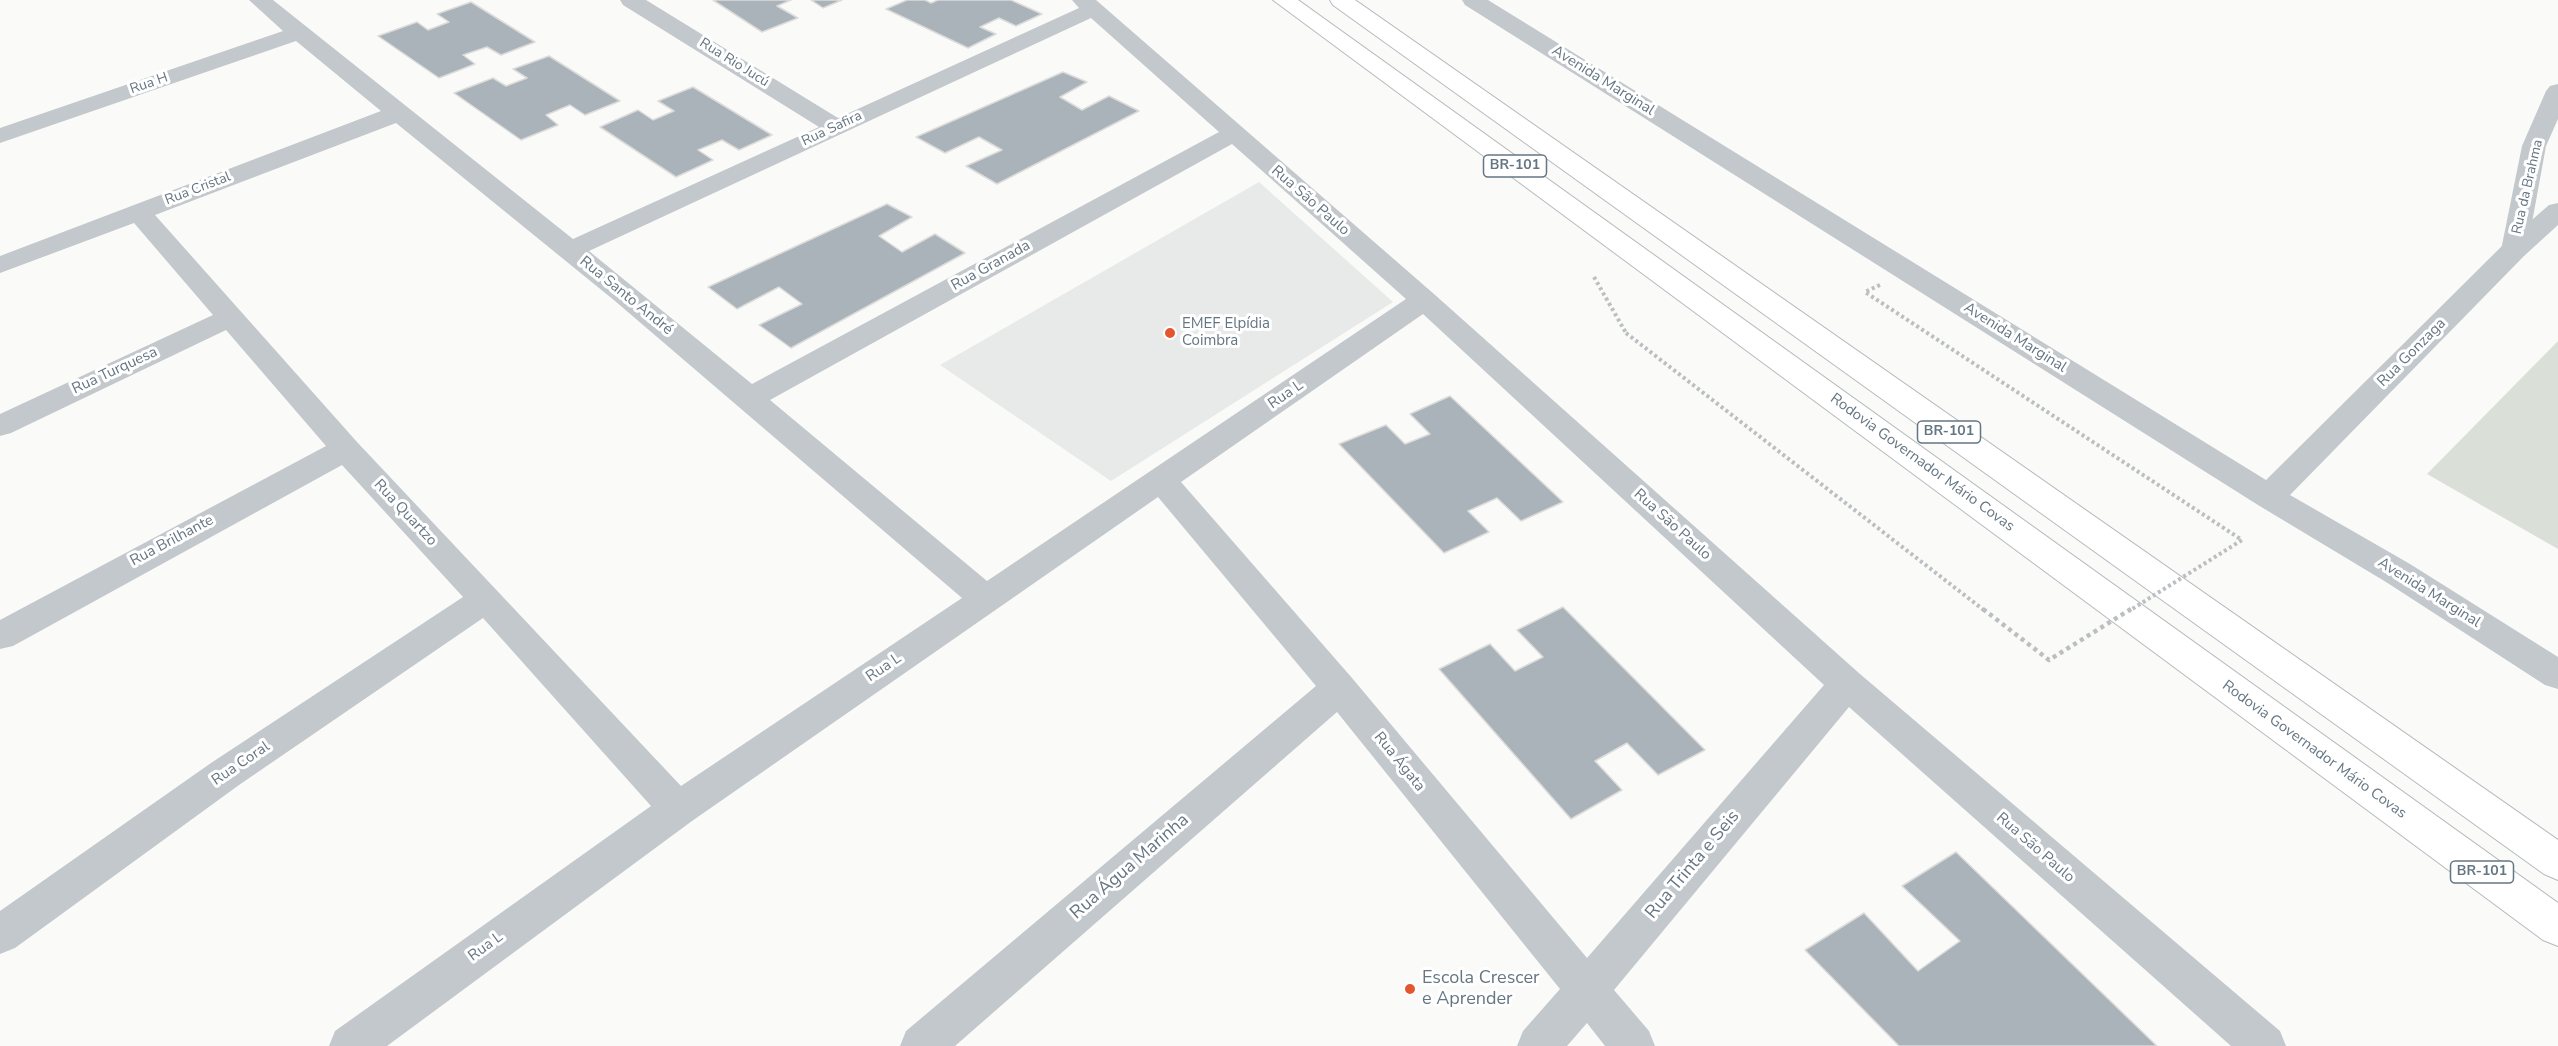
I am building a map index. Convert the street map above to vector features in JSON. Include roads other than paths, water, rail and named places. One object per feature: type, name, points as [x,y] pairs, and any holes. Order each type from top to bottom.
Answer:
[{"type":"main road","name":"Rodovia Governador Mário Covas","points":[[1284,0],[1560,198],[2558,927]]},
{"type":"main road","name":"BR-101","points":[[1341,0],[2558,862]]},
{"type":"main road","points":[[2406,818],[2558,943]]},
{"type":"street","name":"Rua Santo André","points":[[260,0],[396,114],[570,250],[750,398],[986,599]]},
{"type":"street","name":"Rua Rio Jucú","points":[[631,0],[836,127]]},
{"type":"street","name":"Avenida Marginal","points":[[1473,0],[2269,497],[2398,573],[2558,675]]},
{"type":"street","name":"Rua Safira","points":[[570,250],[836,127],[1088,4]]},
{"type":"street","name":"Rua São Paulo","points":[[1088,4],[1424,300],[1847,684],[2264,1046]]},
{"type":"street","name":"Rua H","points":[[0,136],[298,33]]},
{"type":"street","name":"Rua da Brahma","points":[[2514,250],[2534,146],[2558,90]]},
{"type":"street","name":"Rua Cristal","points":[[0,264],[396,114]]},
{"type":"street","name":"Rua Granada","points":[[750,398],[1233,134]]},
{"type":"street","name":"Rua Quartzo","points":[[138,211],[346,449],[678,809]]},
{"type":"street","name":"Rua Gonzaga","points":[[2269,497],[2514,250],[2558,211]]},
{"type":"street","name":"Rua L","points":[[351,1046],[678,809],[1162,481],[1424,300]]},
{"type":"street","name":"Rua Turquesa","points":[[0,426],[231,316]]},
{"type":"street","name":"Rua Brilhante","points":[[0,636],[346,449]]},
{"type":"street","name":"Rua Ágata","points":[[1162,481],[1339,688],[1633,1046]]},
{"type":"street","name":"Rua Coral","points":[[0,935],[225,774],[486,599]]},
{"type":"street","name":"Rua Trinta e Seis","points":[[1539,1046],[1847,684]]},
{"type":"street","name":"Rua Água Marinha","points":[[922,1046],[1339,688]]},
{"type":"place","name":"EMEF Elpídia Coimbra","points":[[1170,333]]},
{"type":"place","name":"Escola Crescer e Aprender","points":[[1410,989]]}]
